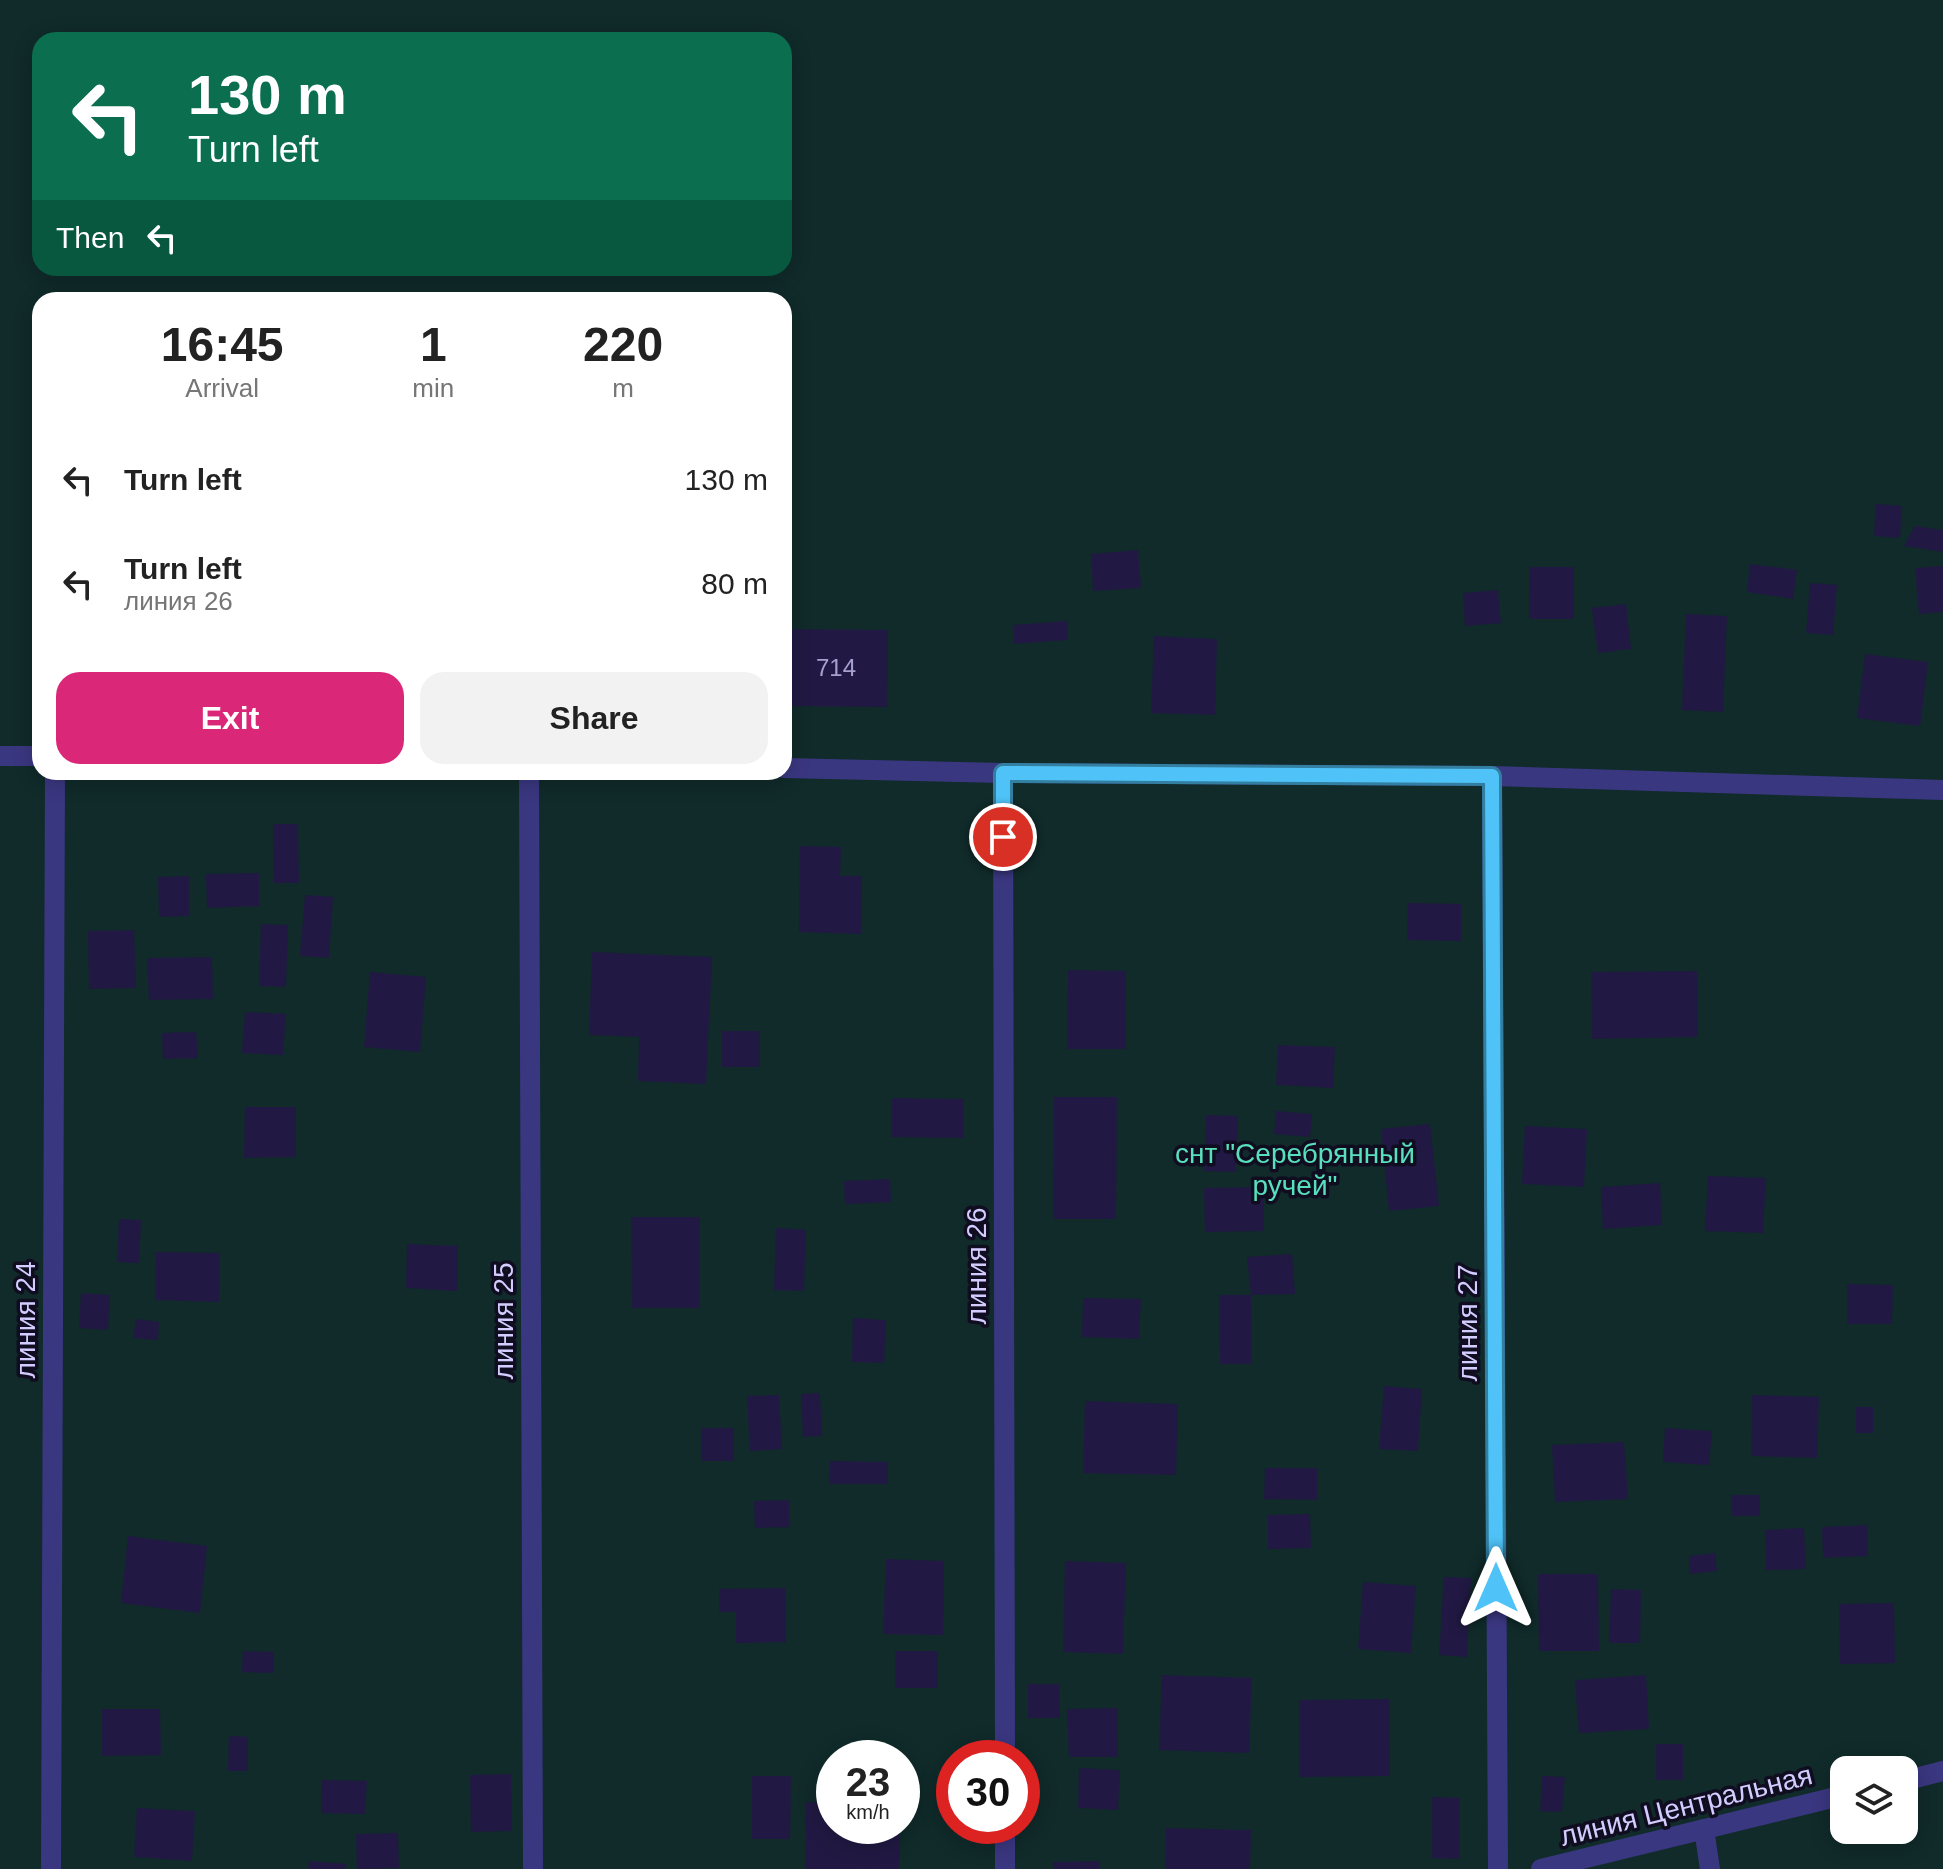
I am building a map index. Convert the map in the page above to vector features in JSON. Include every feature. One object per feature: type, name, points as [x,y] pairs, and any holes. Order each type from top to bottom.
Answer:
[{"type":"street","points":[[0,756],[32,756]]},
{"type":"street","points":[[792,768],[1003,773],[1492,776],[1943,790]]},
{"type":"street","name":"линия 26","points":[[1003,773],[1005,1740]]},
{"type":"street","name":"линия 27","points":[[1492,776],[1498,1869]]},
{"type":"street","name":"линия 24","points":[[51,1869],[55,780]]},
{"type":"street","name":"линия 25","points":[[529,780],[533,1869]]},
{"type":"street","points":[[1918,1777],[1943,1771]]},
{"type":"street","name":"линия Центральная","points":[[1541,1869],[1830,1798]]},
{"type":"street","points":[[1704,1829],[1710,1869]]},
{"type":"street","points":[[1005,1844],[1005,1869]]},
{"type":"green space","name":"снт \"Серебрянный ручей\"","points":[[0,0],[1943,0],[1943,1869],[0,1869]]},
{"type":"building","points":[[1876,504],[1902,506],[1900,538],[1874,536]]},
{"type":"building","points":[[1915,526],[1943,530],[1943,552],[1904,546]]},
{"type":"building","points":[[1138,550],[1141,588],[1093,591],[1091,554]]},
{"type":"building","points":[[1750,564],[1797,570],[1793,599],[1747,592]]},
{"type":"building","points":[[1943,566],[1943,612],[1919,614],[1915,568]]},
{"type":"building","points":[[1530,567],[1574,567],[1574,619],[1529,619]]},
{"type":"building","points":[[1810,583],[1837,585],[1833,635],[1806,633]]},
{"type":"building","points":[[1498,590],[1501,623],[1465,626],[1463,593]]},
{"type":"building","points":[[1626,604],[1631,649],[1598,653],[1592,608]]},
{"type":"building","points":[[1686,614],[1727,616],[1723,712],[1682,710]]},
{"type":"building","points":[[1067,621],[1068,640],[1014,644],[1013,625]]},
{"type":"building","points":[[792,629],[888,630],[887,707],[792,706]]},
{"type":"building","points":[[1154,636],[1217,639],[1215,715],[1151,713]]},
{"type":"building","points":[[1865,654],[1928,662],[1920,726],[1857,718]]},
{"type":"building","points":[[273,824],[298,824],[299,883],[274,883]]},
{"type":"building","points":[[800,846],[841,847],[840,876],[862,876],[861,934],[799,932]]},
{"type":"building","points":[[259,873],[259,906],[207,908],[206,874]]},
{"type":"building","points":[[189,876],[189,916],[159,917],[158,877]]},
{"type":"building","points":[[305,895],[333,897],[329,958],[300,956]]},
{"type":"building","points":[[1408,903],[1461,904],[1461,941],[1407,940]]},
{"type":"building","points":[[261,924],[288,925],[286,987],[259,986]]},
{"type":"building","points":[[134,930],[136,988],[89,989],[88,931]]},
{"type":"building","points":[[592,952],[712,957],[706,1084],[638,1081],[639,1037],[589,1035]]},
{"type":"building","points":[[212,957],[213,999],[149,1000],[147,958]]},
{"type":"building","points":[[1068,970],[1126,971],[1125,1049],[1067,1049]]},
{"type":"building","points":[[1697,971],[1698,1037],[1592,1039],[1591,972]]},
{"type":"building","points":[[370,972],[426,977],[420,1052],[364,1047]]},
{"type":"building","points":[[245,1012],[286,1014],[283,1055],[242,1053]]},
{"type":"building","points":[[722,1031],[760,1031],[760,1067],[722,1067]]},
{"type":"building","points":[[196,1032],[198,1058],[163,1059],[162,1033]]},
{"type":"building","points":[[1278,1045],[1335,1047],[1333,1088],[1276,1085]]},
{"type":"building","points":[[1054,1097],[1117,1097],[1116,1219],[1053,1219]]},
{"type":"building","points":[[892,1098],[964,1099],[964,1138],[891,1137]]},
{"type":"building","points":[[245,1107],[296,1107],[296,1157],[244,1158]]},
{"type":"building","points":[[1276,1111],[1312,1114],[1310,1137],[1274,1134]]},
{"type":"building","points":[[1206,1115],[1238,1116],[1236,1172],[1204,1171]]},
{"type":"building","points":[[1430,1124],[1439,1206],[1389,1211],[1381,1129]]},
{"type":"building","points":[[1525,1126],[1587,1129],[1584,1187],[1522,1184]]},
{"type":"building","points":[[1708,1176],[1766,1178],[1763,1233],[1705,1231]]},
{"type":"building","points":[[890,1179],[891,1202],[845,1204],[844,1181]]},
{"type":"building","points":[[1660,1183],[1662,1225],[1603,1229],[1601,1187]]},
{"type":"building","points":[[1263,1187],[1264,1231],[1205,1232],[1204,1188]]},
{"type":"building","points":[[631,1217],[700,1217],[700,1308],[632,1308]]},
{"type":"building","points":[[119,1219],[141,1220],[139,1263],[117,1262]]},
{"type":"building","points":[[776,1228],[806,1230],[804,1291],[774,1290]]},
{"type":"building","points":[[407,1244],[458,1246],[457,1291],[406,1288]]},
{"type":"building","points":[[156,1252],[220,1253],[219,1302],[155,1300]]},
{"type":"building","points":[[1292,1254],[1295,1294],[1251,1295],[1247,1257]]},
{"type":"building","points":[[1847,1284],[1893,1285],[1892,1324],[1847,1324]]},
{"type":"building","points":[[81,1293],[110,1295],[108,1330],[79,1328]]},
{"type":"building","points":[[1219,1295],[1251,1295],[1252,1364],[1220,1364]]},
{"type":"building","points":[[1083,1298],[1141,1299],[1139,1339],[1082,1337]]},
{"type":"building","points":[[853,1318],[886,1320],[884,1363],[852,1362]]},
{"type":"building","points":[[136,1319],[159,1322],[158,1340],[133,1338]]},
{"type":"building","points":[[1384,1386],[1422,1389],[1418,1451],[1379,1449]]},
{"type":"building","points":[[820,1393],[822,1436],[803,1437],[801,1394]]},
{"type":"building","points":[[779,1395],[782,1449],[750,1451],[747,1396]]},
{"type":"building","points":[[1752,1395],[1819,1397],[1817,1458],[1751,1456]]},
{"type":"building","points":[[1085,1401],[1178,1404],[1176,1475],[1083,1473]]},
{"type":"building","points":[[1856,1407],[1873,1407],[1873,1433],[1856,1433]]},
{"type":"building","points":[[701,1428],[734,1428],[734,1461],[701,1461]]},
{"type":"building","points":[[1665,1428],[1712,1431],[1709,1465],[1663,1462]]},
{"type":"building","points":[[1624,1442],[1628,1499],[1555,1502],[1552,1445]]},
{"type":"building","points":[[830,1461],[888,1462],[888,1484],[829,1484]]},
{"type":"building","points":[[1265,1468],[1317,1468],[1317,1500],[1264,1499]]},
{"type":"building","points":[[1731,1495],[1760,1495],[1760,1516],[1732,1516]]},
{"type":"building","points":[[789,1500],[789,1527],[755,1528],[754,1501]]},
{"type":"building","points":[[1310,1514],[1311,1548],[1268,1549],[1268,1515]]},
{"type":"building","points":[[1867,1525],[1868,1556],[1823,1558],[1822,1527]]},
{"type":"building","points":[[1804,1528],[1806,1569],[1766,1570],[1765,1530]]},
{"type":"building","points":[[128,1536],[207,1546],[200,1613],[121,1603]]},
{"type":"building","points":[[1715,1553],[1717,1571],[1690,1574],[1689,1556]]},
{"type":"building","points":[[886,1559],[944,1561],[943,1635],[883,1634]]},
{"type":"building","points":[[1065,1561],[1126,1563],[1123,1654],[1063,1652]]},
{"type":"building","points":[[1538,1574],[1598,1574],[1599,1651],[1539,1651]]},
{"type":"building","points":[[1444,1577],[1471,1578],[1467,1657],[1439,1655]]},
{"type":"building","points":[[1363,1582],[1416,1586],[1411,1653],[1358,1649]]},
{"type":"building","points":[[785,1588],[786,1642],[736,1643],[736,1612],[719,1612],[719,1589]]},
{"type":"building","points":[[1611,1589],[1641,1590],[1640,1643],[1609,1643]]},
{"type":"building","points":[[1894,1603],[1895,1663],[1840,1664],[1839,1604]]},
{"type":"building","points":[[243,1651],[274,1652],[273,1673],[242,1672]]},
{"type":"building","points":[[895,1651],[938,1651],[938,1688],[895,1688]]},
{"type":"building","points":[[1162,1675],[1252,1678],[1249,1753],[1159,1750]]},
{"type":"building","points":[[1646,1675],[1649,1729],[1579,1733],[1575,1680]]},
{"type":"building","points":[[1028,1684],[1059,1684],[1060,1718],[1028,1718]]},
{"type":"building","points":[[1389,1699],[1390,1776],[1299,1777],[1299,1700]]},
{"type":"building","points":[[1117,1708],[1118,1757],[1069,1757],[1067,1709]]},
{"type":"building","points":[[102,1709],[160,1709],[161,1755],[102,1756]]},
{"type":"building","points":[[229,1736],[248,1737],[248,1771],[228,1771]]},
{"type":"building","points":[[1656,1744],[1683,1744],[1683,1780],[1656,1780]]},
{"type":"building","points":[[1079,1768],[1120,1770],[1118,1810],[1078,1808]]},
{"type":"building","points":[[511,1774],[512,1831],[471,1832],[470,1775]]},
{"type":"building","points":[[752,1776],[791,1776],[790,1839],[752,1839]]},
{"type":"building","points":[[1542,1776],[1565,1777],[1562,1812],[1540,1811]]},
{"type":"building","points":[[322,1780],[367,1781],[365,1814],[321,1813]]},
{"type":"building","points":[[1432,1797],[1460,1798],[1460,1859],[1432,1858]]},
{"type":"building","points":[[806,1802],[816,1802],[816,1844],[900,1844],[899,1869],[805,1869]]},
{"type":"building","points":[[137,1808],[195,1811],[192,1861],[134,1857]]},
{"type":"building","points":[[1166,1828],[1251,1830],[1250,1869],[1165,1869]]},
{"type":"building","points":[[398,1833],[399,1868],[357,1869],[356,1834]]},
{"type":"building","points":[[309,1861],[346,1864],[345,1869],[308,1869]]},
{"type":"building","points":[[1100,1861],[1100,1869],[1053,1869],[1053,1862]]},
{"type":"route","points":[[1003,837],[1003,773],[1492,776],[1496,1588]]}]
